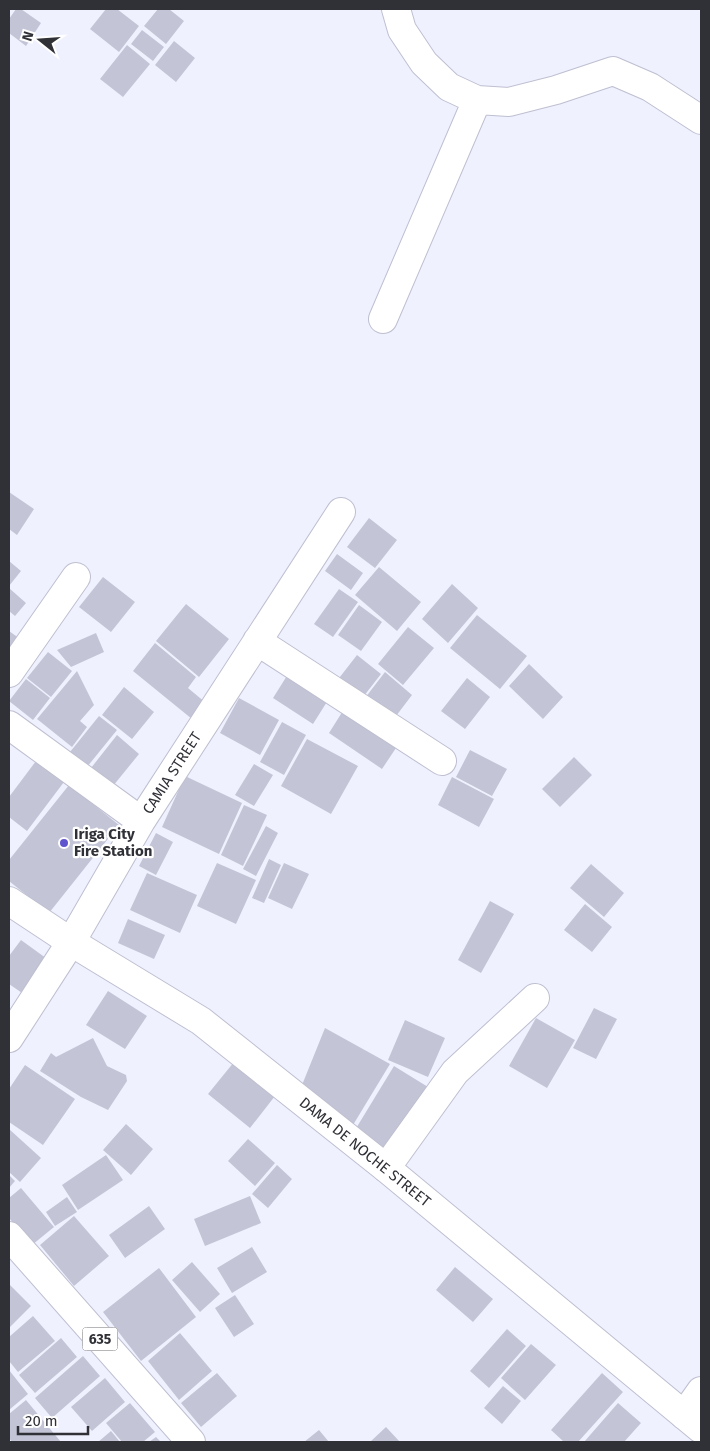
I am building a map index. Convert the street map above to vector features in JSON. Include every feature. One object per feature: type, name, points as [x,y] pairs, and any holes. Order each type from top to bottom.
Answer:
[{"type":"street","points":[[396,9],[402,30],[424,63],[448,86],[477,100],[509,102],[556,90],[613,70],[650,87],[701,120]]},
{"type":"street","points":[[383,319],[477,100]]},
{"type":"street","name":"CAMIA STREET","points":[[9,1038],[71,942],[141,821],[341,512]]},
{"type":"street","points":[[9,673],[76,577]]},
{"type":"street","points":[[257,641],[442,761]]},
{"type":"street","points":[[9,725],[141,821]]},
{"type":"street","name":"DAMA DE NOCHE STREET","points":[[9,901],[71,942],[201,1021],[386,1168],[693,1422]]},
{"type":"street","points":[[386,1168],[455,1072],[535,998]]},
{"type":"street","name":"635","points":[[9,1236],[191,1442]]},
{"type":"street","points":[[693,1422],[701,1391]]},
{"type":"building","points":[[16,9],[21,9],[41,23],[26,46],[9,33],[9,19]]},
{"type":"building","points":[[106,9],[117,9],[139,26],[119,52],[90,29]]},
{"type":"building","points":[[158,9],[169,9],[184,21],[166,44],[144,26]]},
{"type":"building","points":[[142,30],[164,47],[153,61],[131,44]]},
{"type":"building","points":[[174,41],[195,58],[176,82],[155,65]]},
{"type":"building","points":[[127,45],[150,64],[123,97],[100,79]]},
{"type":"building","points":[[9,492],[34,509],[17,535],[9,529]]},
{"type":"building","points":[[369,518],[397,540],[375,568],[347,547]]},
{"type":"building","points":[[337,554],[363,573],[351,590],[325,571]]},
{"type":"building","points":[[9,561],[21,571],[9,586]]},
{"type":"building","points":[[379,567],[421,602],[397,631],[355,595]]},
{"type":"building","points":[[103,577],[135,602],[111,632],[79,607]]},
{"type":"building","points":[[452,584],[478,608],[448,643],[422,619]]},
{"type":"building","points":[[9,588],[26,603],[15,616],[9,611]]},
{"type":"building","points":[[339,589],[358,602],[333,637],[314,624]]},
{"type":"building","points":[[186,604],[229,639],[199,677],[156,641]]},
{"type":"building","points":[[359,605],[382,622],[361,651],[338,635]]},
{"type":"building","points":[[477,615],[527,656],[500,689],[450,648]]},
{"type":"building","points":[[408,627],[434,648],[403,685],[378,664]]},
{"type":"building","points":[[9,631],[26,643],[9,669]]},
{"type":"building","points":[[96,633],[104,652],[71,667],[57,650]]},
{"type":"building","points":[[155,643],[196,677],[188,688],[206,703],[192,719],[133,671]]},
{"type":"building","points":[[48,652],[72,671],[51,697],[27,678]]},
{"type":"building","points":[[357,655],[381,674],[360,701],[336,682]]},
{"type":"building","points":[[529,664],[563,697],[543,719],[509,686]]},
{"type":"building","points":[[77,671],[94,705],[80,721],[87,727],[72,747],[37,719]]},
{"type":"building","points":[[290,671],[330,697],[313,724],[273,698]]},
{"type":"building","points":[[385,672],[412,695],[393,720],[365,698]]},
{"type":"building","points":[[467,678],[490,697],[465,729],[441,711]]},
{"type":"building","points":[[26,679],[50,698],[33,720],[9,701]]},
{"type":"building","points":[[124,687],[154,712],[132,739],[102,715]]},
{"type":"building","points":[[239,698],[279,720],[260,755],[220,733]]},
{"type":"building","points":[[346,706],[400,742],[382,769],[329,733]]},
{"type":"building","points":[[99,716],[117,730],[87,767],[70,752]]},
{"type":"building","points":[[282,722],[306,735],[284,775],[260,762]]},
{"type":"building","points":[[117,735],[139,754],[113,786],[91,768]]},
{"type":"building","points":[[307,739],[358,766],[331,814],[281,786]]},
{"type":"building","points":[[470,750],[507,769],[492,796],[456,777]]},
{"type":"building","points":[[39,757],[67,778],[27,831],[9,817],[9,797]]},
{"type":"building","points":[[574,757],[592,775],[560,807],[542,789]]},
{"type":"building","points":[[254,764],[273,775],[254,806],[235,795]]},
{"type":"building","points":[[185,776],[242,803],[219,854],[162,827]]},
{"type":"building","points":[[452,777],[494,799],[479,827],[438,805]]},
{"type":"building","name":"Iriga City Fire Station","points":[[69,785],[119,825],[49,913],[9,881],[9,860]]},
{"type":"building","points":[[244,805],[267,815],[243,866],[221,855]]},
{"type":"building","points":[[266,826],[278,833],[256,876],[243,869]]},
{"type":"building","points":[[156,833],[173,842],[156,875],[139,866]]},
{"type":"building","points":[[269,859],[281,865],[264,903],[252,898]]},
{"type":"building","points":[[217,863],[256,880],[236,924],[197,906]]},
{"type":"building","points":[[284,863],[309,874],[292,909],[268,898]]},
{"type":"building","points":[[591,864],[624,893],[604,917],[570,888]]},
{"type":"building","points":[[147,873],[197,895],[180,933],[130,910]]},
{"type":"building","points":[[490,901],[514,914],[481,973],[458,960]]},
{"type":"building","points":[[585,904],[612,927],[592,952],[564,930]]},
{"type":"building","points":[[128,919],[165,935],[154,959],[118,943]]},
{"type":"building","points":[[21,940],[50,961],[25,995],[9,984],[9,956]]},
{"type":"building","points":[[108,991],[147,1016],[125,1049],[86,1025]]},
{"type":"building","points":[[594,1008],[617,1019],[596,1059],[573,1048]]},
{"type":"building","points":[[536,1018],[575,1040],[547,1088],[509,1066]]},
{"type":"building","points":[[405,1020],[445,1038],[428,1077],[388,1060]]},
{"type":"building","points":[[325,1028],[390,1064],[353,1125],[302,1085]]},
{"type":"building","points":[[93,1038],[107,1066],[126,1075],[127,1081],[108,1110],[81,1097],[40,1071],[51,1053],[56,1057]]},
{"type":"building","points":[[234,1062],[275,1096],[250,1128],[208,1094]]},
{"type":"building","points":[[25,1065],[75,1099],[43,1145],[9,1122],[9,1089]]},
{"type":"building","points":[[394,1066],[428,1087],[389,1155],[355,1130]]},
{"type":"building","points":[[126,1124],[153,1149],[131,1175],[103,1150]]},
{"type":"building","points":[[9,1129],[41,1158],[20,1182],[9,1172]]},
{"type":"building","points":[[248,1139],[275,1163],[255,1186],[228,1161]]},
{"type":"building","points":[[106,1155],[123,1180],[78,1210],[62,1185]]},
{"type":"building","points":[[277,1165],[292,1179],[268,1208],[252,1194]]},
{"type":"building","points":[[9,1175],[15,1181],[9,1188]]},
{"type":"building","points":[[21,1188],[54,1227],[32,1245],[9,1218],[9,1198]]},
{"type":"building","points":[[250,1196],[261,1223],[205,1246],[194,1219]]},
{"type":"building","points":[[67,1197],[77,1212],[55,1226],[46,1212]]},
{"type":"building","points":[[149,1206],[165,1229],[125,1258],[109,1235]]},
{"type":"building","points":[[74,1216],[109,1256],[74,1286],[40,1245]]},
{"type":"building","points":[[252,1247],[267,1272],[232,1293],[217,1268]]},
{"type":"building","points":[[192,1262],[220,1294],[200,1312],[172,1280]]},
{"type":"building","points":[[455,1267],[493,1299],[473,1322],[436,1290]]},
{"type":"building","points":[[159,1268],[196,1317],[141,1361],[103,1312]]},
{"type":"building","points":[[9,1284],[31,1306],[9,1328]]},
{"type":"building","points":[[235,1295],[254,1324],[234,1337],[215,1308]]},
{"type":"building","points":[[33,1316],[55,1341],[18,1372],[9,1361],[9,1337]]},
{"type":"building","points":[[507,1329],[526,1346],[489,1388],[470,1371]]},
{"type":"building","points":[[180,1333],[212,1371],[179,1400],[148,1361]]},
{"type":"building","points":[[61,1338],[77,1357],[35,1393],[19,1375]]},
{"type":"building","points":[[531,1344],[556,1365],[525,1400],[501,1378]]},
{"type":"building","points":[[83,1356],[100,1376],[52,1418],[35,1398]]},
{"type":"building","points":[[9,1370],[28,1394],[9,1410]]},
{"type":"building","points":[[217,1373],[237,1396],[201,1427],[181,1403]]},
{"type":"building","points":[[602,1373],[623,1392],[578,1442],[564,1442],[551,1430]]},
{"type":"building","points":[[105,1378],[125,1402],[92,1431],[71,1407]]},
{"type":"building","points":[[503,1386],[521,1401],[502,1424],[484,1408]]},
{"type":"building","points":[[26,1400],[61,1442],[12,1442],[9,1438],[9,1414]]},
{"type":"building","points":[[130,1403],[155,1432],[143,1442],[122,1442],[106,1423]]},
{"type":"building","points":[[618,1403],[641,1423],[624,1442],[584,1442]]},
{"type":"building","points":[[386,1427],[400,1442],[370,1442]]},
{"type":"building","points":[[319,1430],[329,1442],[304,1442]]},
{"type":"building","points":[[111,1431],[120,1442],[98,1442]]},
{"type":"building","points":[[156,1437],[161,1442],[149,1442]]},
{"type":"place","name":"Iriga City Fire Station","points":[[64,843]]}]
